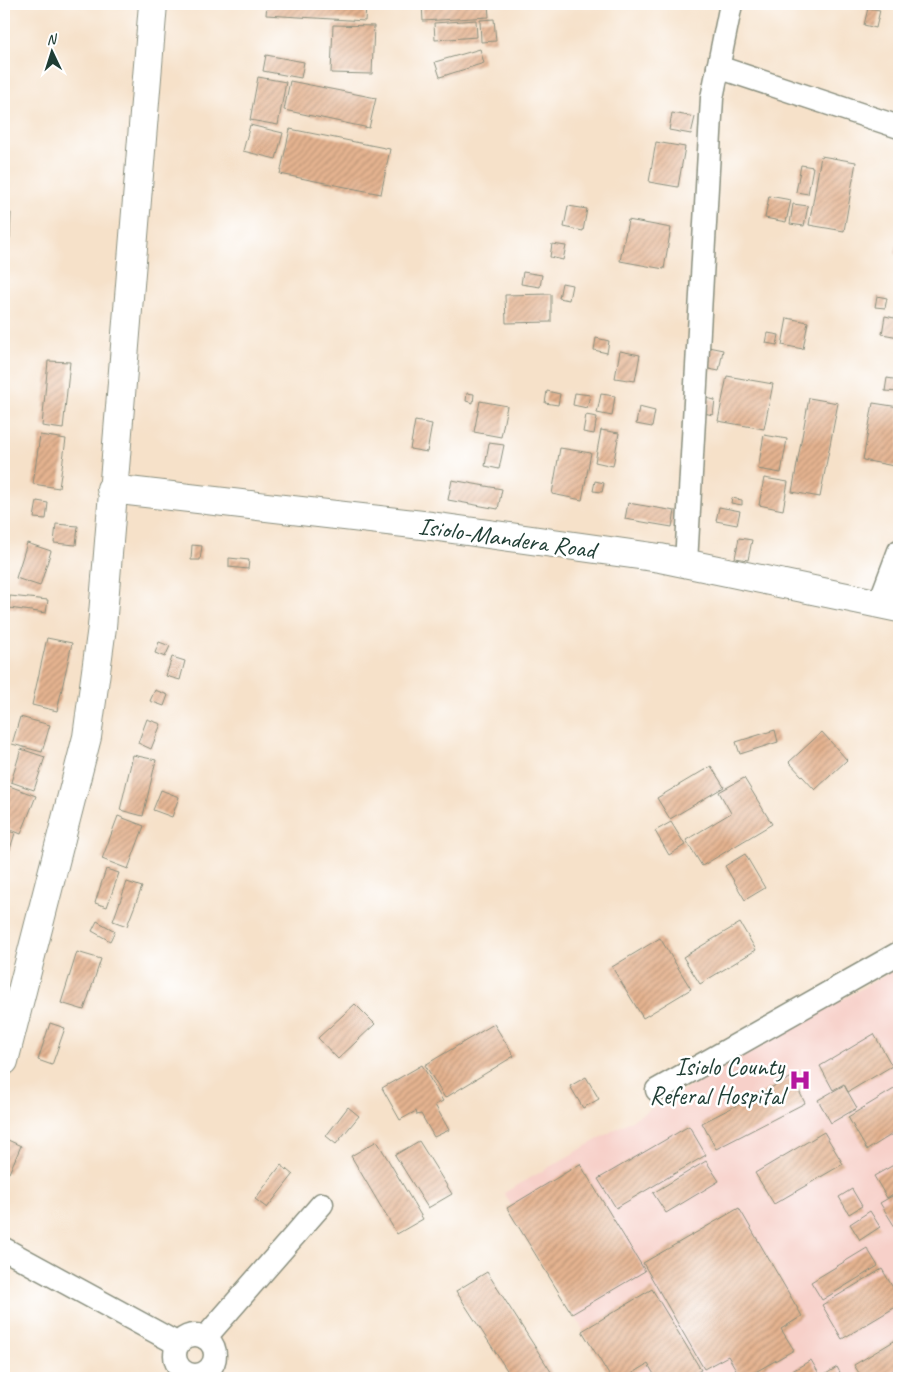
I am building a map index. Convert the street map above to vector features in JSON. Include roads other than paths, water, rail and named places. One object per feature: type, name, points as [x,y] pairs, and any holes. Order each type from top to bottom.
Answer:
[{"type":"highway","points":[[4,1062],[87,737],[102,627],[111,489],[153,4]]},
{"type":"highway","name":"Isiolo-Mandera Road","points":[[111,489],[431,526],[686,563],[889,606]]},
{"type":"street","points":[[686,563],[712,98],[731,4]]},
{"type":"street","points":[[718,66],[899,127]]},
{"type":"street","points":[[889,606],[899,551]]},
{"type":"street","points":[[657,1090],[899,953]]},
{"type":"street","points":[[206,1338],[322,1204]]},
{"type":"street","points":[[4,1249],[178,1344]]},
{"type":"street","points":[[190,1336],[206,1338],[214,1350],[212,1365],[206,1371],[191,1376],[178,1366],[175,1359],[178,1344],[190,1336]]},
{"type":"place","name":"Isiolo County Referal Hospital","points":[[800,1080]]}]
